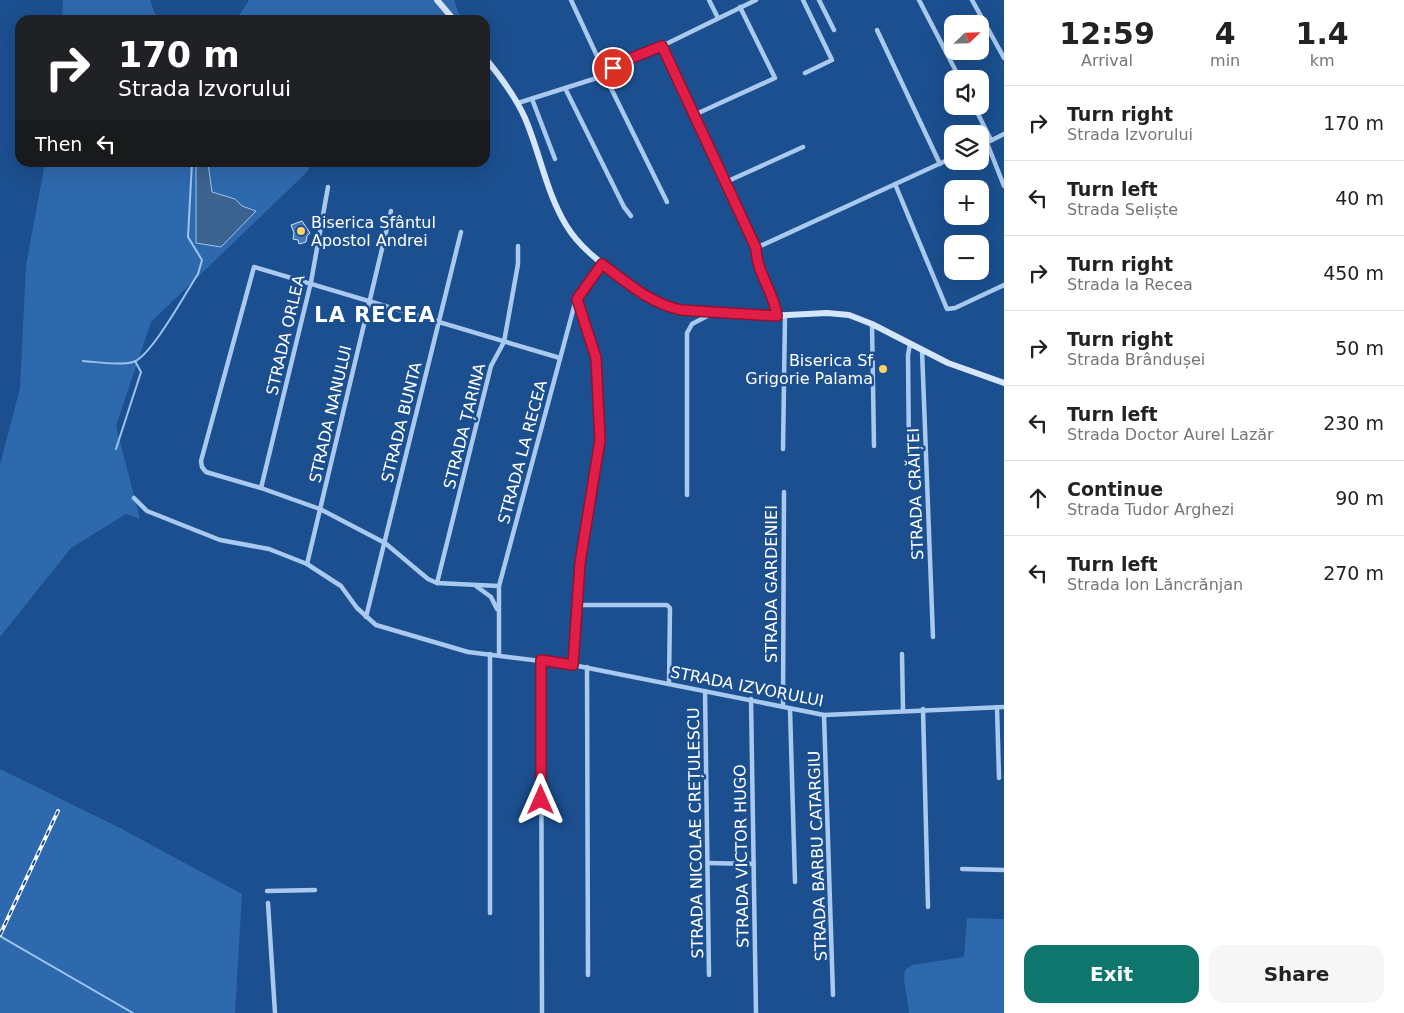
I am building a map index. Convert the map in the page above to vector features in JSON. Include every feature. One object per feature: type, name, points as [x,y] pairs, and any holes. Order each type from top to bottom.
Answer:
[{"type":"main road","points":[[437,0],[450,15]]},
{"type":"main road","points":[[490,65],[519,105],[559,213],[577,240],[602,264],[661,305],[681,310],[713,313],[777,316],[839,314],[872,324],[948,363],[1004,384]]},
{"type":"street","points":[[570,0],[597,56],[610,59],[624,54],[629,59]]},
{"type":"street","points":[[709,0],[718,18]]},
{"type":"street","points":[[519,105],[604,74],[629,59],[662,46],[750,1],[756,0]]},
{"type":"street","points":[[802,0],[832,60],[805,73]]},
{"type":"street","points":[[819,0],[834,30]]},
{"type":"street","points":[[919,0],[955,70]]},
{"type":"street","points":[[972,0],[1004,58]]},
{"type":"street","points":[[694,115],[775,78],[740,7]]},
{"type":"street","points":[[877,30],[940,164]]},
{"type":"street","points":[[662,46],[756,248],[756,258],[774,300],[777,316]]},
{"type":"street","points":[[604,74],[667,202]]},
{"type":"street","points":[[565,88],[624,207],[631,216]]},
{"type":"street","points":[[530,100],[555,159]]},
{"type":"street","points":[[1004,134],[989,141],[1004,186]]},
{"type":"street","points":[[726,182],[803,147]]},
{"type":"street","points":[[756,248],[944,162]]},
{"type":"street","points":[[896,184],[947,309],[954,308],[1004,285]]},
{"type":"street","name":"STRADA ORLEA","points":[[260,488],[311,282],[328,187]]},
{"type":"street","name":"STRADA NANULUI","points":[[307,564],[391,211]]},
{"type":"street","name":"STRADA BUNTA","points":[[366,617],[461,232]]},
{"type":"street","name":"STRADA ȚARINA","points":[[437,583],[491,366],[504,342],[518,264],[518,246]]},
{"type":"street","name":"STRADA LA RECEA","points":[[499,655],[499,586],[577,299],[602,264]]},
{"type":"street","points":[[499,586],[437,583],[428,579],[385,543],[320,508],[206,472],[202,466],[254,266],[311,282],[438,323],[560,358]]},
{"type":"street","points":[[573,665],[580,563],[600,440],[596,358],[577,299]]},
{"type":"street","points":[[687,494],[687,333],[692,324],[713,313]]},
{"type":"street","points":[[783,449],[784,316]]},
{"type":"street","points":[[872,324],[874,446]]},
{"type":"street","points":[[909,455],[908,355],[910,344]]},
{"type":"street","name":"STRADA CRĂIȚEI","points":[[922,350],[933,637]]},
{"type":"street","name":"STRADA GARDENIEI","points":[[783,706],[784,492]]},
{"type":"street","name":"STRADA IZVORULUI","points":[[134,498],[147,511],[220,540],[269,549],[307,564],[342,586],[366,617],[376,625],[468,652],[573,665],[705,691],[751,698],[824,715],[923,709],[1004,707]]},
{"type":"street","points":[[475,585],[491,597],[499,614]]},
{"type":"street","points":[[577,605],[667,605],[670,608],[669,684]]},
{"type":"street","points":[[490,654],[490,913]]},
{"type":"street","points":[[902,654],[903,710]]},
{"type":"street","points":[[541,660],[542,1013]]},
{"type":"street","points":[[587,668],[588,975]]},
{"type":"street","name":"STRADA NICOLAE CREȚULESCU","points":[[705,691],[709,976]]},
{"type":"street","name":"STRADA VICTOR HUGO","points":[[751,698],[756,1013]]},
{"type":"street","points":[[996,707],[999,778]]},
{"type":"street","points":[[790,708],[795,882]]},
{"type":"street","points":[[923,709],[928,907]]},
{"type":"street","name":"STRADA BARBU CATARGIU","points":[[824,715],[834,996]]},
{"type":"street","points":[[708,863],[754,864]]},
{"type":"street","points":[[962,869],[1004,870]]},
{"type":"street","points":[[267,891],[315,890]]},
{"type":"street","points":[[268,903],[275,1013]]},
{"type":"shaded area","points":[[63,0],[150,0],[155,15],[62,15]]},
{"type":"shaded area","points":[[249,0],[454,0],[459,15],[239,15]]},
{"type":"shaded area","points":[[44,167],[309,167],[307,172],[151,322],[116,426],[140,519],[126,514],[71,548],[0,637],[0,465],[20,388],[26,265]]},
{"type":"shaded area","points":[[196,167],[209,167],[212,192],[235,199],[242,206],[256,211],[221,247],[196,243]]},
{"type":"shaded area","points":[[0,769],[122,829],[242,894],[235,1013],[0,1013]]},
{"type":"shaded area","points":[[967,918],[1004,919],[1004,1013],[909,1013],[904,979],[905,970],[912,965],[964,957]]},
{"type":"building","name":"Biserica Sfântul Apostol Andrei","points":[[302,221],[310,233],[307,236],[306,242],[299,244],[298,240],[293,239],[294,233],[291,225]]},
{"type":"waterway","points":[[83,361],[121,364],[133,362],[140,358],[158,337],[198,274],[202,260],[188,237],[192,167]]},
{"type":"waterway","points":[[116,449],[141,372],[135,361]]},
{"type":"waterway","points":[[0,936],[133,1013]]},
{"type":"railway","points":[[0,935],[58,811]]},
{"type":"place","name":"Biserica Sfântul Apostol Andrei","points":[[301,231]]},
{"type":"place","name":"Biserica Sf Grigorie Palama","points":[[883,369]]},
{"type":"district","name":"LA RECEA","points":[[375,315]]},
{"type":"route","points":[[541,800],[541,660],[573,665],[580,563],[599,454],[596,358],[577,299],[593,274],[602,264],[649,298],[669,308],[728,314],[777,316],[774,300],[756,258],[756,248],[662,46],[622,62],[613,68]]}]
